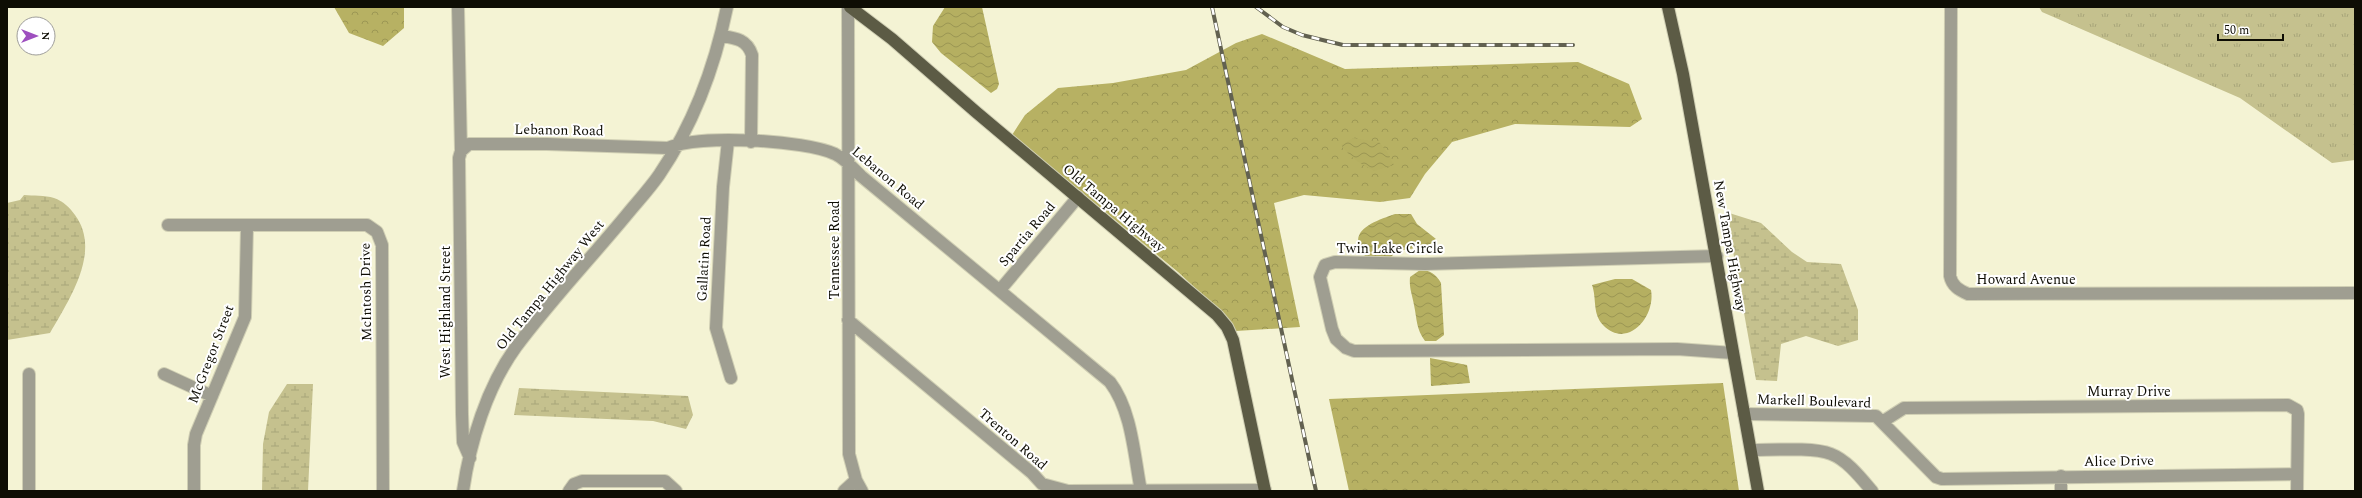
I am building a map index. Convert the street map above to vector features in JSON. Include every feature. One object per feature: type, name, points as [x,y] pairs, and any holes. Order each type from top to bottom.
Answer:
[{"type":"main road","name":"Old Tampa Highway","points":[[849,7],[892,38],[1205,303],[1227,327],[1234,347],[1265,490]]},
{"type":"main road","name":"New Tampa Highway","points":[[1668,7],[1683,74],[1717,256],[1758,491]]},
{"type":"street","name":"West Highland Street","points":[[458,7],[461,151],[459,158],[461,394],[463,442],[470,458]]},
{"type":"street","name":"Old Tampa Highway West","points":[[470,458],[486,405],[503,368],[516,348],[659,175],[678,144],[698,104],[721,36],[726,7]]},
{"type":"street","name":"Tennessee Road","points":[[849,7],[849,454],[856,480],[862,491]]},
{"type":"street","name":"Howard Avenue","points":[[1951,7],[1950,276],[1956,287],[1968,294],[2355,293]]},
{"type":"street","points":[[721,36],[738,38],[750,48],[752,54],[751,142]]},
{"type":"street","name":"Lebanon Road","points":[[461,151],[469,144],[668,148],[678,144],[701,140],[802,144],[837,155],[848,163],[860,176],[1110,382],[1118,394],[1124,408],[1141,491]]},
{"type":"street","name":"Gallatin Road","points":[[728,141],[723,187],[716,328],[730,378]]},
{"type":"street","name":"Spartia Road","points":[[1000,290],[1078,197]]},
{"type":"street","name":"McIntosh Drive","points":[[168,225],[367,225],[381,237],[383,491]]},
{"type":"street","name":"McGregor Street","points":[[194,491],[194,445],[212,396],[246,313],[247,226]]},
{"type":"street","name":"Twin Lake Circle","points":[[1717,256],[1425,264],[1335,262],[1326,265],[1320,277],[1334,334],[1346,348],[1354,351],[1677,349],[1733,353]]},
{"type":"street","name":"Trenton Road","points":[[848,320],[1032,473],[1042,488],[1068,490],[1141,491],[1265,490]]},
{"type":"street","points":[[29,374],[29,491]]},
{"type":"street","points":[[164,374],[212,396]]},
{"type":"street","name":"Murray Drive","points":[[1882,422],[1904,408],[2288,405],[2297,410],[2298,414],[2297,491]]},
{"type":"street","name":"Markell Boulevard","points":[[1744,414],[1876,416],[1942,485]]},
{"type":"street","points":[[1751,450],[1804,451],[1832,454],[1859,476],[1872,491]]},
{"type":"street","points":[[464,491],[470,458]]},
{"type":"street","name":"Alice Drive","points":[[1942,485],[2061,476],[2297,474]]},
{"type":"street","points":[[2061,476],[2061,491]]},
{"type":"street","points":[[844,491],[856,480]]},
{"type":"street","points":[[571,489],[582,481],[665,481],[673,487]]},
{"type":"green space","points":[[334,7],[404,7],[404,28],[383,46],[349,33]]},
{"type":"green space","points":[[2039,7],[2355,7],[2355,160],[2332,163],[2240,98],[2042,12]]},
{"type":"green space","points":[[1262,34],[1345,69],[1578,62],[1629,84],[1642,119],[1630,127],[1515,124],[1452,142],[1425,174],[1410,198],[1380,202],[1304,195],[1274,203],[1300,327],[1236,331],[1208,300],[1178,272],[1012,135],[1025,115],[1058,88],[1113,83],[1186,70],[1236,43]]},
{"type":"green space","points":[[24,195],[54,198],[71,210],[82,229],[85,244],[84,259],[80,275],[73,291],[50,333],[7,340],[7,203],[20,200]]},
{"type":"green space","points":[[1726,212],[1761,223],[1792,252],[1807,262],[1841,264],[1858,310],[1858,340],[1838,346],[1806,336],[1781,344],[1777,381],[1756,380]]},
{"type":"green space","points":[[1723,383],[1739,491],[1349,491],[1329,399]]},
{"type":"green space","points":[[287,384],[313,384],[308,491],[262,491],[263,444],[269,412]]},
{"type":"green space","points":[[519,388],[688,396],[693,415],[686,429],[653,421],[514,415]]},
{"type":"water","points":[[945,7],[982,7],[999,84],[997,89],[991,93],[941,53],[932,42],[933,26]]},
{"type":"water","points":[[1353,138],[1379,142],[1388,153],[1394,165],[1374,171],[1360,163],[1341,145]]},
{"type":"water","points":[[1395,214],[1411,214],[1417,224],[1436,239],[1428,246],[1397,251],[1389,259],[1365,256],[1359,247],[1358,239],[1360,233],[1365,228],[1379,220]]},
{"type":"water","points":[[1420,270],[1432,273],[1441,283],[1444,335],[1436,341],[1425,341],[1417,324],[1410,288],[1410,277]]},
{"type":"water","points":[[1615,279],[1632,279],[1651,290],[1649,310],[1644,320],[1638,327],[1630,332],[1621,334],[1612,332],[1603,325],[1597,316],[1592,285]]},
{"type":"water","points":[[1430,358],[1467,365],[1470,383],[1431,386]]},
{"type":"railway","points":[[1212,7],[1316,491]]},
{"type":"railway","points":[[1256,7],[1283,27],[1302,35],[1343,45],[1573,45]]}]
